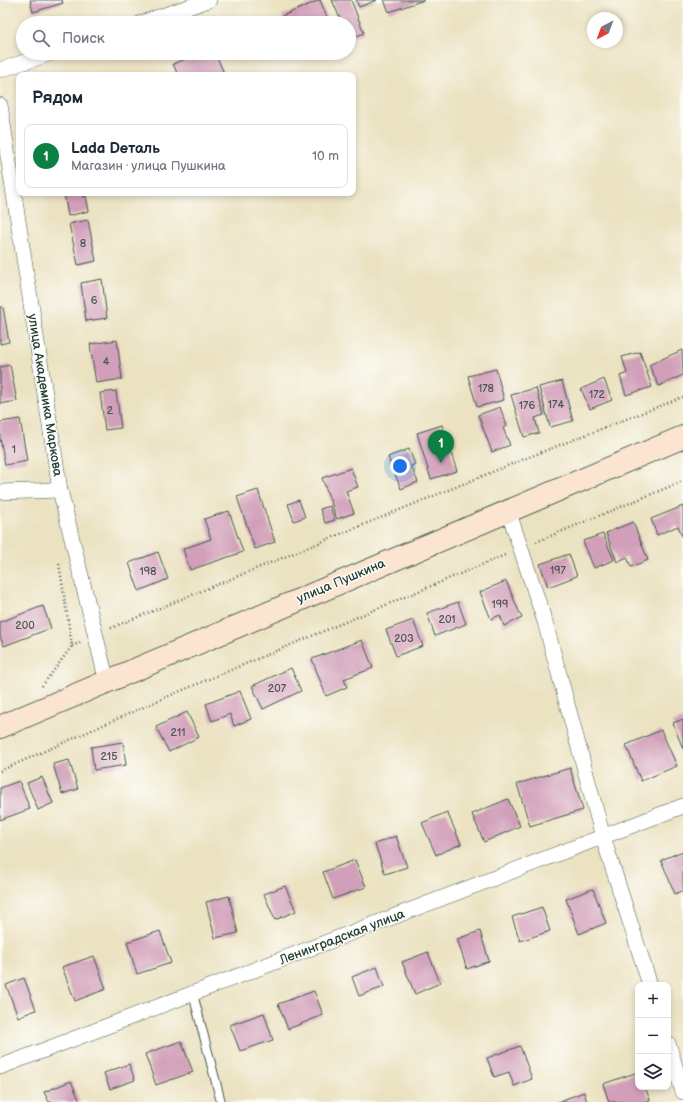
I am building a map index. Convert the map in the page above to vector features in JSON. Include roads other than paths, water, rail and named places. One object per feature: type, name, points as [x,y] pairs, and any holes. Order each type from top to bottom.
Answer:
[{"type":"main road","name":"улица Пушкина","points":[[0,727],[508,510],[683,437]]},
{"type":"street","points":[[162,16],[209,0]]},
{"type":"street","points":[[0,70],[31,60]]},
{"type":"street","name":"улица Академика Маркова","points":[[0,105],[60,490],[107,682]]},
{"type":"street","points":[[0,492],[60,490]]},
{"type":"street","points":[[508,510],[545,622],[603,837],[649,982]]},
{"type":"street","name":"Ленинградская улица","points":[[0,1067],[683,806]]},
{"type":"street","points":[[671,1053],[683,1092]]},
{"type":"lane","points":[[193,994],[221,1102]]},
{"type":"place","name":"Lada Dеталь","points":[[441,463]]}]
